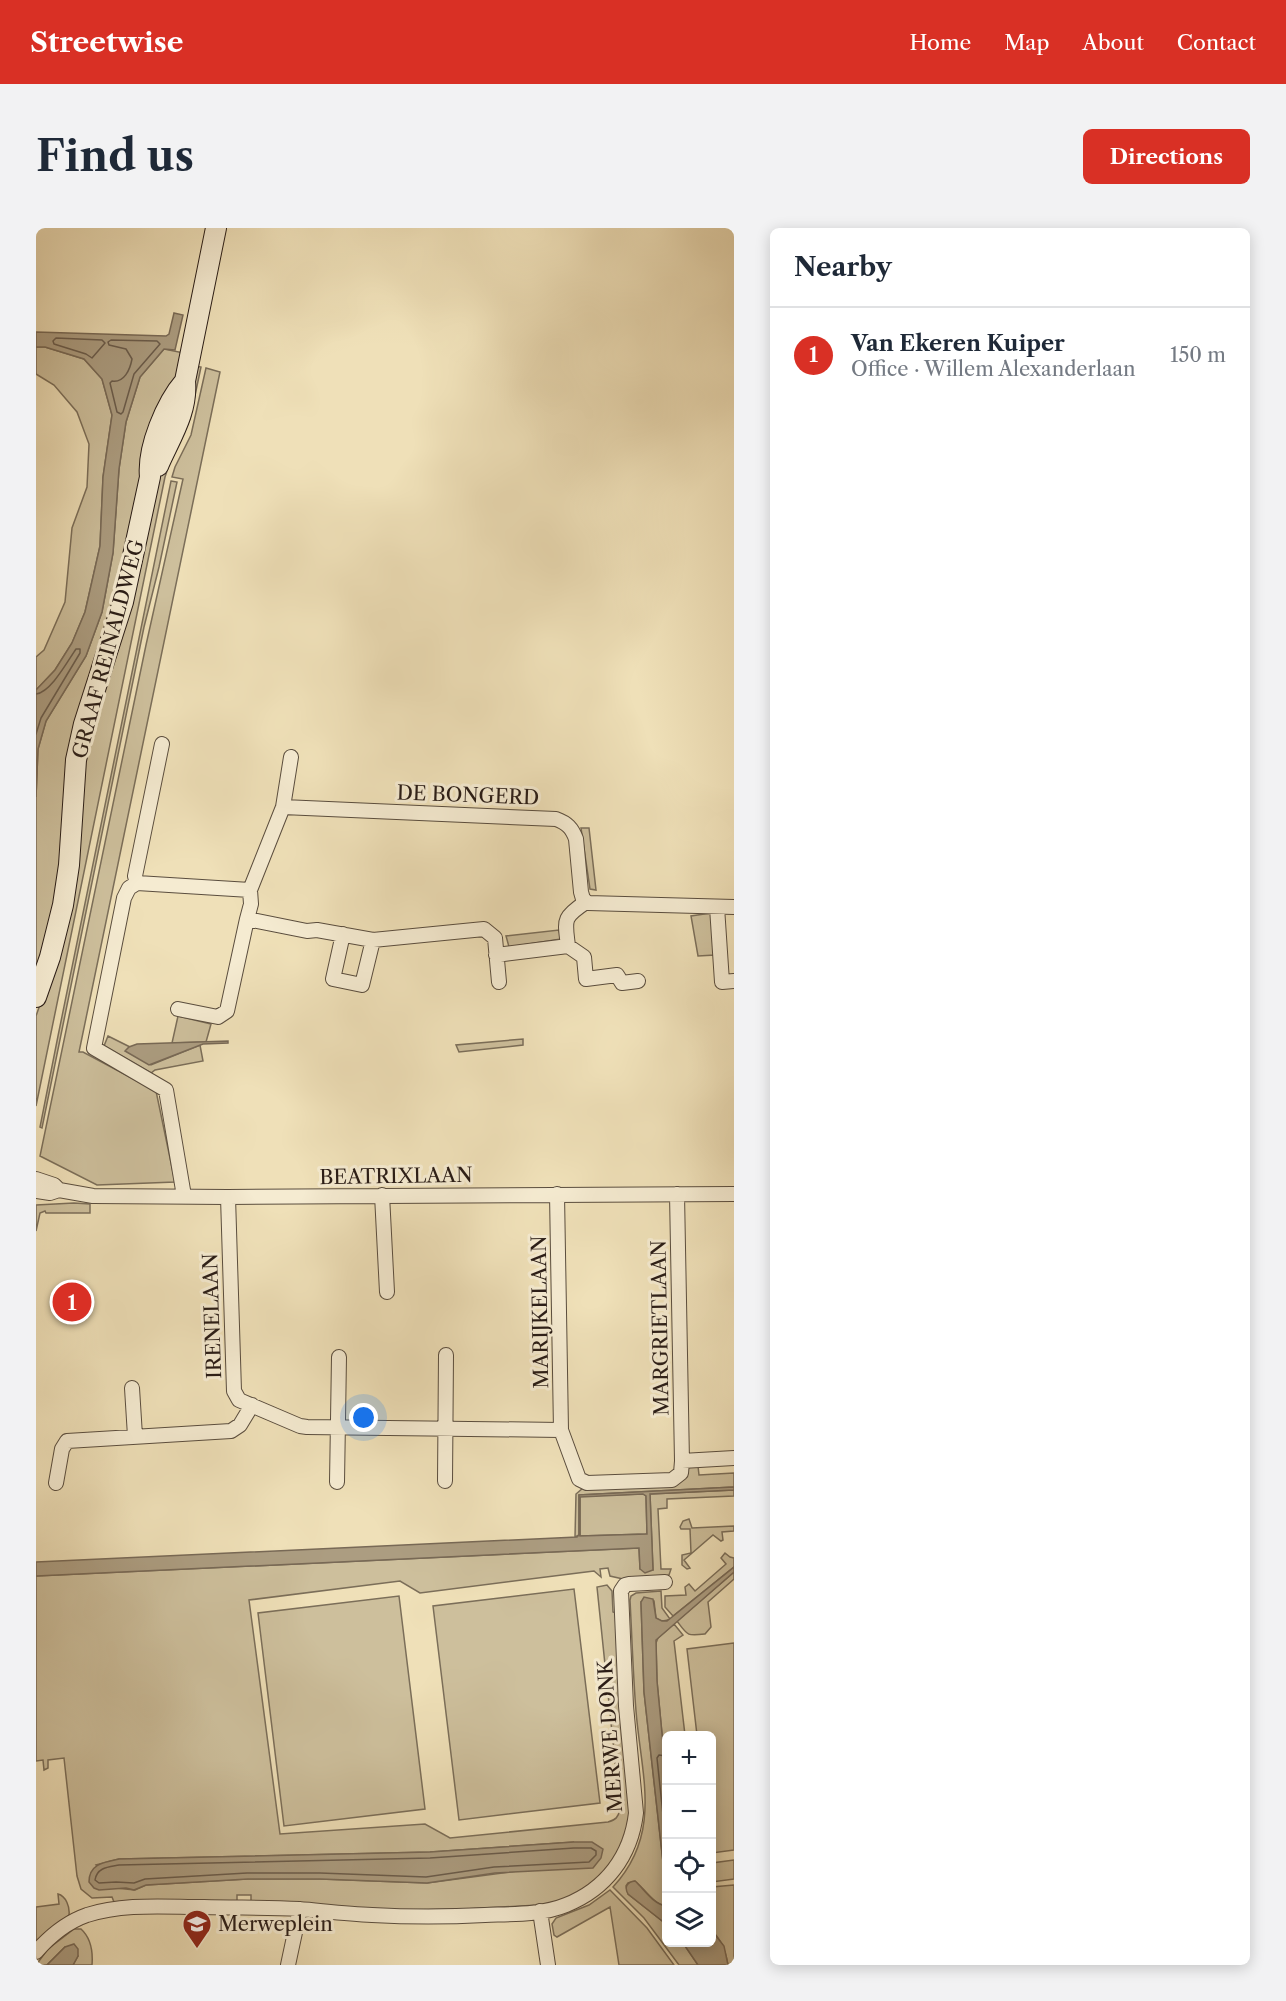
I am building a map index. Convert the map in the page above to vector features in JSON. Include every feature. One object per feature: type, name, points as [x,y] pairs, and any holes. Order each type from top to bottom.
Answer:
[{"type":"main road","name":"GRAAF REINALDWEG","points":[[36,997],[50,957],[63,904],[69,865],[76,760],[82,733],[123,602],[150,477],[156,470],[183,409],[186,393],[185,381],[216,228]]},
{"type":"street","points":[[137,883],[135,876],[162,744]]},
{"type":"street","points":[[178,1009],[218,1017],[227,1011],[251,904],[250,890],[283,807],[291,757]]},
{"type":"street","name":"DE BONGERD","points":[[283,807],[555,819],[565,823],[576,839],[580,892],[586,902]]},
{"type":"street","points":[[184,1196],[166,1090],[94,1048],[124,898],[129,888],[137,883],[250,890]]},
{"type":"street","points":[[568,946],[565,922],[586,902],[597,905],[734,907]]},
{"type":"street","points":[[717,907],[722,982],[734,981]]},
{"type":"street","points":[[247,919],[307,931],[317,930],[373,940],[484,929],[495,938],[499,982]]},
{"type":"street","points":[[343,934],[333,979],[342,981],[362,985],[373,940]]},
{"type":"street","points":[[496,955],[568,946],[584,957],[586,979],[617,975],[622,983],[638,981]]},
{"type":"street","name":"BEATRIXLAAN","points":[[36,1179],[54,1185],[59,1190]]},
{"type":"street","name":"BEATRIXLAAN","points":[[36,1191],[50,1193],[59,1190],[93,1196],[228,1197],[734,1194]]},
{"type":"street","name":"MARIJKELAAN","points":[[557,1194],[561,1430]]},
{"type":"street","name":"MARGRIETLAAN","points":[[677,1194],[682,1461]]},
{"type":"street","points":[[382,1195],[387,1292]]},
{"type":"street","name":"IRENELAAN","points":[[228,1197],[234,1391],[239,1400],[300,1426],[561,1430]]},
{"type":"street","points":[[445,1481],[446,1355]]},
{"type":"street","points":[[337,1482],[339,1357]]},
{"type":"street","points":[[132,1389],[135,1436]]},
{"type":"street","points":[[56,1483],[62,1449],[67,1441],[231,1431],[240,1425],[252,1406]]},
{"type":"street","points":[[561,1430],[579,1479],[587,1483],[672,1480],[681,1473],[682,1461],[734,1458]]},
{"type":"street","name":"MERWE DONK","points":[[36,1952],[57,1932],[76,1920],[118,1908],[300,1909],[372,1916],[434,1917],[540,1911],[564,1906],[586,1896],[605,1882],[616,1869],[627,1850],[634,1829],[636,1813],[626,1706],[620,1594],[623,1587],[629,1584],[664,1582]]},
{"type":"street","points":[[288,1965],[300,1909]]},
{"type":"street","points":[[540,1911],[548,1965]]},
{"type":"shaded area","points":[[36,347],[45,347],[84,359],[102,379],[112,415],[103,477],[100,546],[85,612],[72,643],[55,670],[36,690],[36,657],[44,650],[65,602],[72,528],[87,487],[89,444],[77,412],[54,385],[36,374]]},
{"type":"shaded area","points":[[164,349],[184,353],[179,377],[156,423],[62,873],[36,977],[38,749],[46,721],[86,656],[102,612],[113,553],[119,469],[126,422],[140,377]]},
{"type":"shaded area","points":[[195,366],[201,367],[190,419],[165,477],[36,1106],[36,1016],[58,953],[84,754],[156,482]]},
{"type":"shaded area","points":[[206,368],[220,372],[79,1052],[83,1052],[156,1091],[175,1182],[97,1185],[40,1156],[146,645],[183,479],[172,477],[191,435]]},
{"type":"shaded area","points":[[171,481],[177,482],[144,627],[42,1128],[40,1127],[58,1036]]},
{"type":"shaded area","points":[[581,828],[589,828],[596,890],[590,889]]},
{"type":"shaded area","points":[[711,913],[715,955],[698,956],[691,916]]},
{"type":"shaded area","points":[[559,930],[561,939],[509,947],[506,936]]},
{"type":"shaded area","points":[[178,1016],[211,1024],[206,1042],[172,1043]]},
{"type":"shaded area","points":[[108,1036],[130,1047],[151,1065],[200,1045],[203,1061],[155,1070],[151,1073],[104,1046]]},
{"type":"shaded area","points":[[523,1039],[523,1045],[459,1052],[456,1045]]},
{"type":"shaded area","points":[[90,1204],[90,1213],[46,1213],[45,1211],[40,1213],[36,1231],[36,1205]]},
{"type":"shaded area","points":[[698,1466],[699,1475],[734,1473],[734,1487],[579,1495],[579,1535],[575,1537],[576,1494],[583,1488],[676,1484],[690,1467]]},
{"type":"shaded area","points":[[734,1490],[734,1496],[667,1499],[667,1508],[658,1509],[661,1569],[671,1569],[669,1575],[666,1576],[623,1579],[610,1576],[608,1568],[600,1569],[601,1577],[594,1571],[420,1593],[400,1581],[249,1600],[280,1834],[425,1824],[450,1838],[608,1822],[617,1816],[620,1810],[597,1587],[607,1585],[612,1591],[613,1612],[616,1613],[632,1804],[624,1842],[615,1859],[591,1885],[558,1901],[538,1905],[401,1910],[251,1902],[251,1895],[237,1895],[237,1901],[114,1902],[112,1897],[92,1898],[81,1889],[77,1876],[64,1758],[48,1760],[48,1768],[44,1770],[43,1760],[36,1761],[36,1576],[639,1548],[640,1569],[653,1570],[650,1494]],"holes":[[[574,1842],[517,1871],[427,1883],[247,1879],[146,1885],[135,1890],[116,1888],[96,1865],[119,1859],[430,1852]]]},
{"type":"shaded area","points":[[643,1494],[646,1496],[646,1534],[580,1536],[580,1496]]},
{"type":"shaded area","points":[[689,1519],[692,1528],[734,1526],[734,1531],[722,1532],[723,1540],[721,1541],[713,1535],[684,1560],[690,1568],[687,1569],[682,1565],[682,1555],[691,1553],[690,1529],[680,1527],[683,1521]]},
{"type":"shaded area","points":[[725,1553],[734,1558],[734,1567],[673,1616],[665,1607],[665,1596],[686,1595],[685,1587],[689,1584],[695,1591],[726,1564],[721,1558]]},
{"type":"shaded area","points":[[734,1572],[734,1579],[708,1602],[711,1627],[705,1634],[691,1635],[686,1632],[677,1621]]},
{"type":"shaded area","points":[[574,1589],[600,1803],[459,1820],[433,1606]]},
{"type":"shaded area","points":[[661,1591],[662,1608],[670,1619],[663,1621],[656,1618],[654,1601],[641,1602],[644,1692],[662,1853],[662,1905],[635,1881],[626,1886],[628,1894],[662,1921],[662,1942],[644,1918],[613,1887],[629,1867],[644,1824],[644,1781],[635,1697],[630,1600],[631,1596],[636,1593]]},
{"type":"shaded area","points":[[399,1596],[425,1809],[284,1826],[258,1613]]},
{"type":"shaded area","points":[[674,1624],[683,1635],[674,1641],[685,1731],[662,1731],[662,1734],[657,1681],[656,1643],[658,1638]]},
{"type":"shaded area","points":[[734,1643],[734,1850],[716,1852],[716,1731],[697,1731],[687,1649]]},
{"type":"shaded area","points":[[734,1860],[734,1879],[716,1881],[716,1862]]},
{"type":"shaded area","points":[[734,1885],[734,1965],[728,1965],[723,1946],[716,1936],[716,1887]]},
{"type":"shaded area","points":[[610,1890],[647,1928],[674,1965],[619,1965],[610,1907],[557,1937],[554,1935],[552,1924],[556,1918],[589,1905]]},
{"type":"shaded area","points":[[58,1894],[67,1902],[69,1915],[36,1944],[36,1907],[59,1904]]},
{"type":"shaded area","points":[[74,1929],[81,1929],[89,1941],[92,1950],[92,1965],[73,1965],[78,1956],[65,1947],[47,1965],[36,1965],[48,1949]]},
{"type":"shaded area","points":[[666,1947],[686,1947],[698,1965],[679,1965]]},
{"type":"water","points":[[174,313],[183,315],[175,350],[164,349],[140,377],[126,422],[119,469],[113,553],[102,612],[86,656],[46,721],[38,749],[36,797],[36,690],[55,670],[72,643],[85,612],[100,546],[103,477],[112,415],[102,379],[84,359],[45,347],[36,347],[36,332],[166,336],[169,334]]},
{"type":"water","points":[[228,1041],[228,1043],[203,1044],[149,1065],[125,1051],[137,1044]]},
{"type":"water","points":[[734,1487],[734,1490],[650,1494],[653,1570],[645,1573],[640,1569],[639,1548],[36,1576],[36,1562],[577,1537],[579,1535],[579,1495]],"holes":[[[643,1494],[646,1496],[647,1534],[580,1536],[580,1497]]]},
{"type":"water","points":[[734,1567],[734,1572],[656,1640],[662,1734],[662,1853],[644,1692],[641,1602],[644,1597],[653,1599],[656,1618],[667,1621]]},
{"type":"water","points":[[592,1842],[603,1849],[601,1858],[593,1868],[495,1873],[427,1883],[248,1879],[146,1885],[134,1890],[126,1888],[99,1890],[89,1882],[92,1871],[98,1865],[119,1859],[430,1852]]},
{"type":"water","points":[[635,1881],[662,1905],[662,1921],[628,1894],[626,1889],[630,1882]]},
{"type":"water","points":[[716,1936],[724,1946],[728,1965],[698,1965],[686,1947],[716,1947]]},
{"type":"water","points":[[74,1944],[78,1949],[78,1956],[73,1965],[47,1965],[65,1947]]},
{"type":"place","name":"Van Ekeren Kuiper","points":[[72,1302]]},
{"type":"place","name":"Merweplein","points":[[197,1950]]}]
